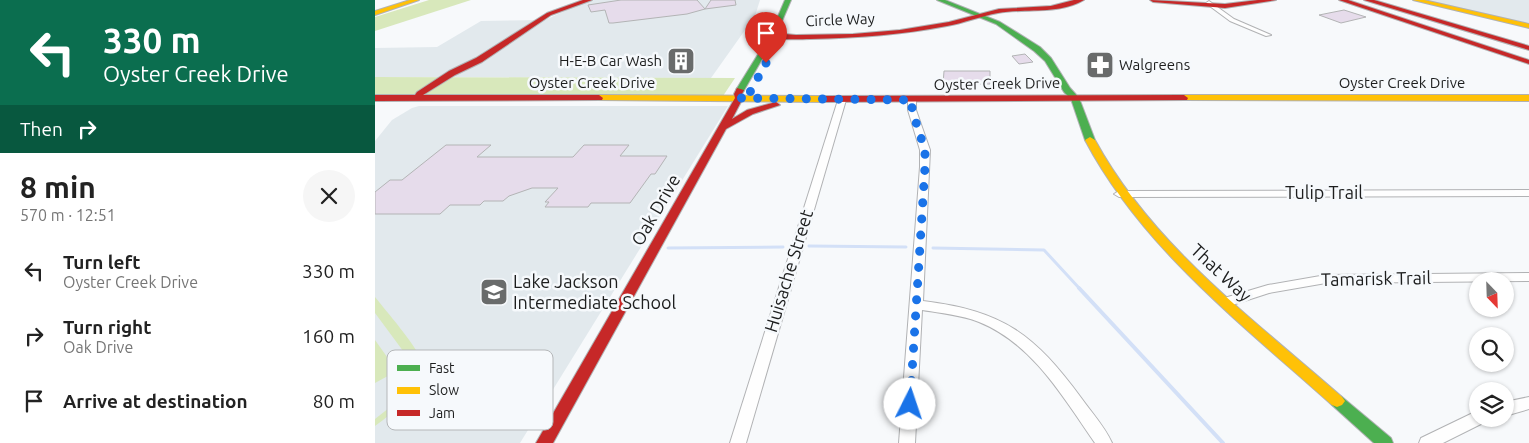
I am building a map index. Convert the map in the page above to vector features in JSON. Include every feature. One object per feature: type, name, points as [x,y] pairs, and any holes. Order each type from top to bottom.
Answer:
[{"type":"main road","points":[[375,13],[416,0]]},
{"type":"main road","points":[[418,98],[435,94],[466,73],[479,60],[549,14],[589,0]]},
{"type":"main road","name":"Oak Drive","points":[[780,35],[788,0]]},
{"type":"main road","name":"Oak Drive","points":[[553,426],[724,127],[738,101],[738,94],[780,35],[798,0]]},
{"type":"main road","name":"That Way","points":[[940,0],[982,13]]},
{"type":"main road","name":"That Way","points":[[952,0],[982,13],[1060,64],[1069,94],[1075,101],[1095,154],[1119,194],[1165,246],[1385,443]]},
{"type":"main road","name":"Circle Way","points":[[780,35],[884,34],[930,28],[999,7],[1046,4],[1066,0]]},
{"type":"main road","name":"Circle Way","points":[[982,13],[1051,8],[1081,0]]},
{"type":"main road","points":[[1153,0],[1211,4],[1273,0]]},
{"type":"main road","points":[[1342,0],[1529,62]]},
{"type":"main road","points":[[1367,0],[1529,48]]},
{"type":"main road","points":[[1388,0],[1529,40]]},
{"type":"main road","points":[[1416,0],[1529,26]]},
{"type":"main road","name":"That Way","points":[[1075,81],[1080,94],[1075,101]]},
{"type":"main road","name":"Oyster Creek Drive","points":[[375,98],[841,103]]},
{"type":"main road","name":"Oyster Creek Drive","points":[[375,104],[738,101],[783,104],[1529,98]]},
{"type":"main road","name":"Oyster Creek Drive","points":[[1075,101],[1529,104]]},
{"type":"main road","points":[[724,127],[739,116],[755,109],[783,104]]},
{"type":"main road","name":"Oak Drive","points":[[543,443],[550,430]]},
{"type":"street","points":[[1211,4],[1238,23],[1268,35]]},
{"type":"street","name":"Huisache Street","points":[[738,443],[841,103]]},
{"type":"street","points":[[907,443],[917,305],[925,150],[911,103]]},
{"type":"street","name":"Tulip Trail","points":[[1119,194],[1529,193]]},
{"type":"street","name":"Tamarisk Trail","points":[[1226,302],[1268,288],[1326,279],[1529,277]]},
{"type":"street","points":[[917,305],[947,308],[993,321],[1028,344],[1047,364],[1104,443]]},
{"type":"street","points":[[1514,406],[1529,403]]},
{"type":"street","points":[[1427,443],[1469,422]]},
{"type":"shaded area","points":[[594,0],[760,0],[755,16],[711,78],[375,77],[375,48],[437,47],[481,21],[545,20],[580,4]]},
{"type":"shaded area","points":[[1425,0],[1529,0],[1529,23],[1465,10]]},
{"type":"shaded area","name":"Lake Jackson Intermediate School","points":[[419,106],[728,106],[553,390],[553,350],[387,350],[387,430],[528,430],[520,443],[375,443],[375,141],[392,120]]},
{"type":"green space","points":[[429,0],[471,0],[375,31],[375,17]]},
{"type":"green space","points":[[375,77],[735,78],[723,96],[375,95]]},
{"type":"green space","points":[[375,297],[416,350],[402,350],[375,313]]},
{"type":"green space","points":[[375,340],[387,357],[387,376],[375,383]]},
{"type":"green space","points":[[387,410],[387,416],[375,426],[375,419]]},
{"type":"building","points":[[621,0],[697,0],[705,9],[687,14],[609,23],[605,10],[591,12],[588,5]]},
{"type":"building","points":[[711,0],[735,0],[736,5],[705,9]]},
{"type":"building","points":[[1344,10],[1366,17],[1341,23],[1319,15]]},
{"type":"building","points":[[1025,54],[1033,62],[1019,64],[1012,56]]},
{"type":"building","points":[[944,71],[990,71],[990,84],[943,84]]},
{"type":"building","points":[[446,145],[491,145],[477,157],[573,157],[584,145],[629,145],[620,156],[667,156],[655,174],[651,174],[630,203],[591,203],[588,207],[545,207],[549,202],[545,202],[558,188],[532,188],[509,196],[503,201],[484,201],[480,205],[450,205],[440,214],[375,214],[375,192],[390,180],[402,180]]},
{"type":"waterway","points":[[809,246],[906,247]]},
{"type":"waterway","points":[[668,248],[783,247]]},
{"type":"waterway","points":[[933,248],[1044,250],[1080,289]]},
{"type":"waterway","points":[[1079,288],[1223,443]]},
{"type":"traffic: fast","points":[[740,90],[773,35],[788,0]]},
{"type":"traffic: fast","points":[[940,0],[998,23],[1037,49],[1048,60],[1067,90],[1075,98],[1090,140]]},
{"type":"traffic: fast","points":[[1337,401],[1385,443]]},
{"type":"traffic: slow","points":[[375,13],[416,0]]},
{"type":"traffic: slow","points":[[1416,0],[1529,26]]},
{"type":"traffic: slow","points":[[599,98],[822,99]]},
{"type":"traffic: slow","points":[[1184,98],[1529,98]]},
{"type":"traffic: slow","points":[[1090,140],[1117,186],[1150,228],[1206,284],[1337,401]]},
{"type":"traffic: jam","points":[[418,98],[420,94],[452,73],[479,60],[549,14],[589,0]]},
{"type":"traffic: jam","points":[[773,35],[796,37],[853,36],[900,32],[949,24],[999,11],[1051,8],[1081,0]]},
{"type":"traffic: jam","points":[[1153,0],[1225,6],[1273,0]]},
{"type":"traffic: jam","points":[[1342,0],[1529,62]]},
{"type":"traffic: jam","points":[[1367,0],[1529,48]]},
{"type":"traffic: jam","points":[[553,427],[739,98],[740,90]]},
{"type":"traffic: jam","points":[[375,98],[599,98]]},
{"type":"traffic: jam","points":[[822,99],[1184,98]]},
{"type":"traffic: jam","points":[[726,126],[750,112],[776,105]]},
{"type":"traffic: jam","points":[[544,443],[551,430]]},
{"type":"place","name":"H-E-B Car Wash","points":[[681,61]]},
{"type":"place","name":"Walgreens","points":[[1100,65]]},
{"type":"place","name":"Lake Jackson Intermediate School","points":[[494,292]]},
{"type":"route","points":[[766,63],[749,94],[739,98],[912,100],[912,110],[925,150],[925,167],[910,404]]}]
